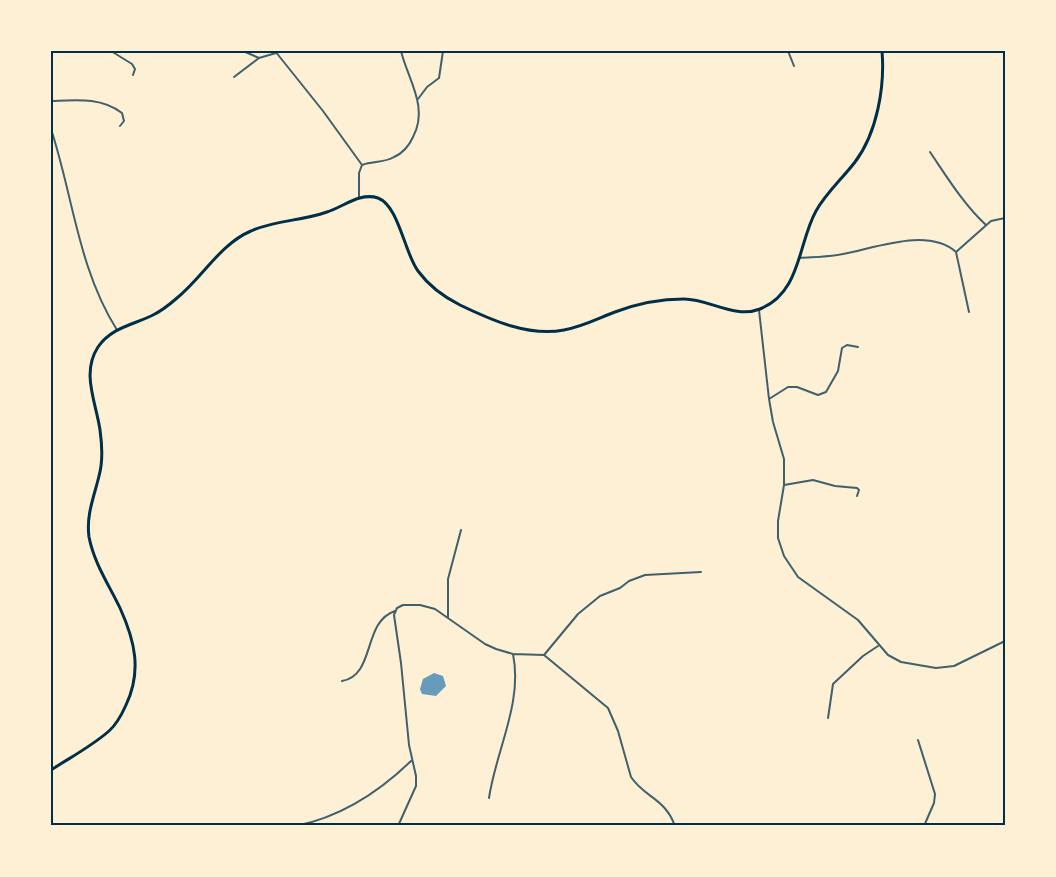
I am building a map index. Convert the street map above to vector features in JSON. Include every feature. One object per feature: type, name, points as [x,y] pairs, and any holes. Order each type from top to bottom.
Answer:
[{"type":"main road","points":[[51,770],[113,728],[127,704],[135,679],[135,654],[132,638],[97,564],[88,524],[100,473],[101,458],[100,430],[92,396],[90,367],[99,346],[117,330],[153,315],[168,305],[188,289],[240,236],[271,224],[326,213],[359,198],[376,197],[389,205],[418,270],[439,292],[460,305],[517,328],[540,332],[564,330],[638,305],[684,299],[744,312],[759,310],[772,302],[792,278],[816,211],[857,160],[876,114],[884,70],[882,51]]},
{"type":"street","points":[[111,51],[132,64],[135,69],[133,75]]},
{"type":"street","points":[[243,51],[259,58]]},
{"type":"street","points":[[359,198],[359,173],[362,165],[372,161],[386,161],[405,149],[419,124],[418,99],[401,51]]},
{"type":"street","points":[[418,99],[427,87],[439,78],[443,51]]},
{"type":"street","points":[[788,51],[794,66]]},
{"type":"street","points":[[234,77],[259,58],[275,52],[324,111],[362,165]]},
{"type":"street","points":[[51,67],[51,90]]},
{"type":"street","points":[[51,101],[89,100],[108,105],[122,114],[124,121],[120,126]]},
{"type":"street","points":[[51,129],[63,164],[83,255],[104,309],[117,330]]},
{"type":"street","points":[[930,152],[964,198],[969,209],[986,225]]},
{"type":"street","points":[[956,252],[991,221],[1005,218]]},
{"type":"street","points":[[800,258],[840,255],[885,244],[918,240],[947,244],[956,252],[969,312]]},
{"type":"street","points":[[759,310],[769,399],[784,459],[784,485],[778,521],[778,538],[784,555],[798,577],[858,620],[878,646],[901,662],[936,668],[954,666],[1005,641]]},
{"type":"street","points":[[769,399],[793,386],[818,395],[822,394],[830,386],[838,371],[842,348],[847,345],[858,347]]},
{"type":"street","points":[[784,485],[813,480],[835,486],[857,488],[859,490],[857,496]]},
{"type":"street","points":[[448,617],[447,579],[461,530]]},
{"type":"street","points":[[544,655],[578,614],[600,596],[645,575],[701,572]]},
{"type":"street","points":[[342,681],[349,680],[361,670],[366,651],[382,619],[403,605],[435,609],[485,644],[513,654],[544,655],[608,708],[618,731],[631,777],[635,783],[664,805],[675,826]]},
{"type":"street","points":[[395,611],[411,761],[416,776],[416,786],[398,826]]},
{"type":"street","points":[[828,718],[833,684],[862,656],[878,646]]},
{"type":"street","points":[[489,798],[492,778],[511,716],[516,688],[517,670],[513,654]]},
{"type":"street","points":[[918,740],[935,794],[934,803],[924,826]]},
{"type":"street","points":[[296,826],[315,822],[346,810],[393,778],[411,761]]},
{"type":"water","points":[[434,673],[443,676],[446,686],[436,696],[422,694],[420,689],[423,679]]}]
